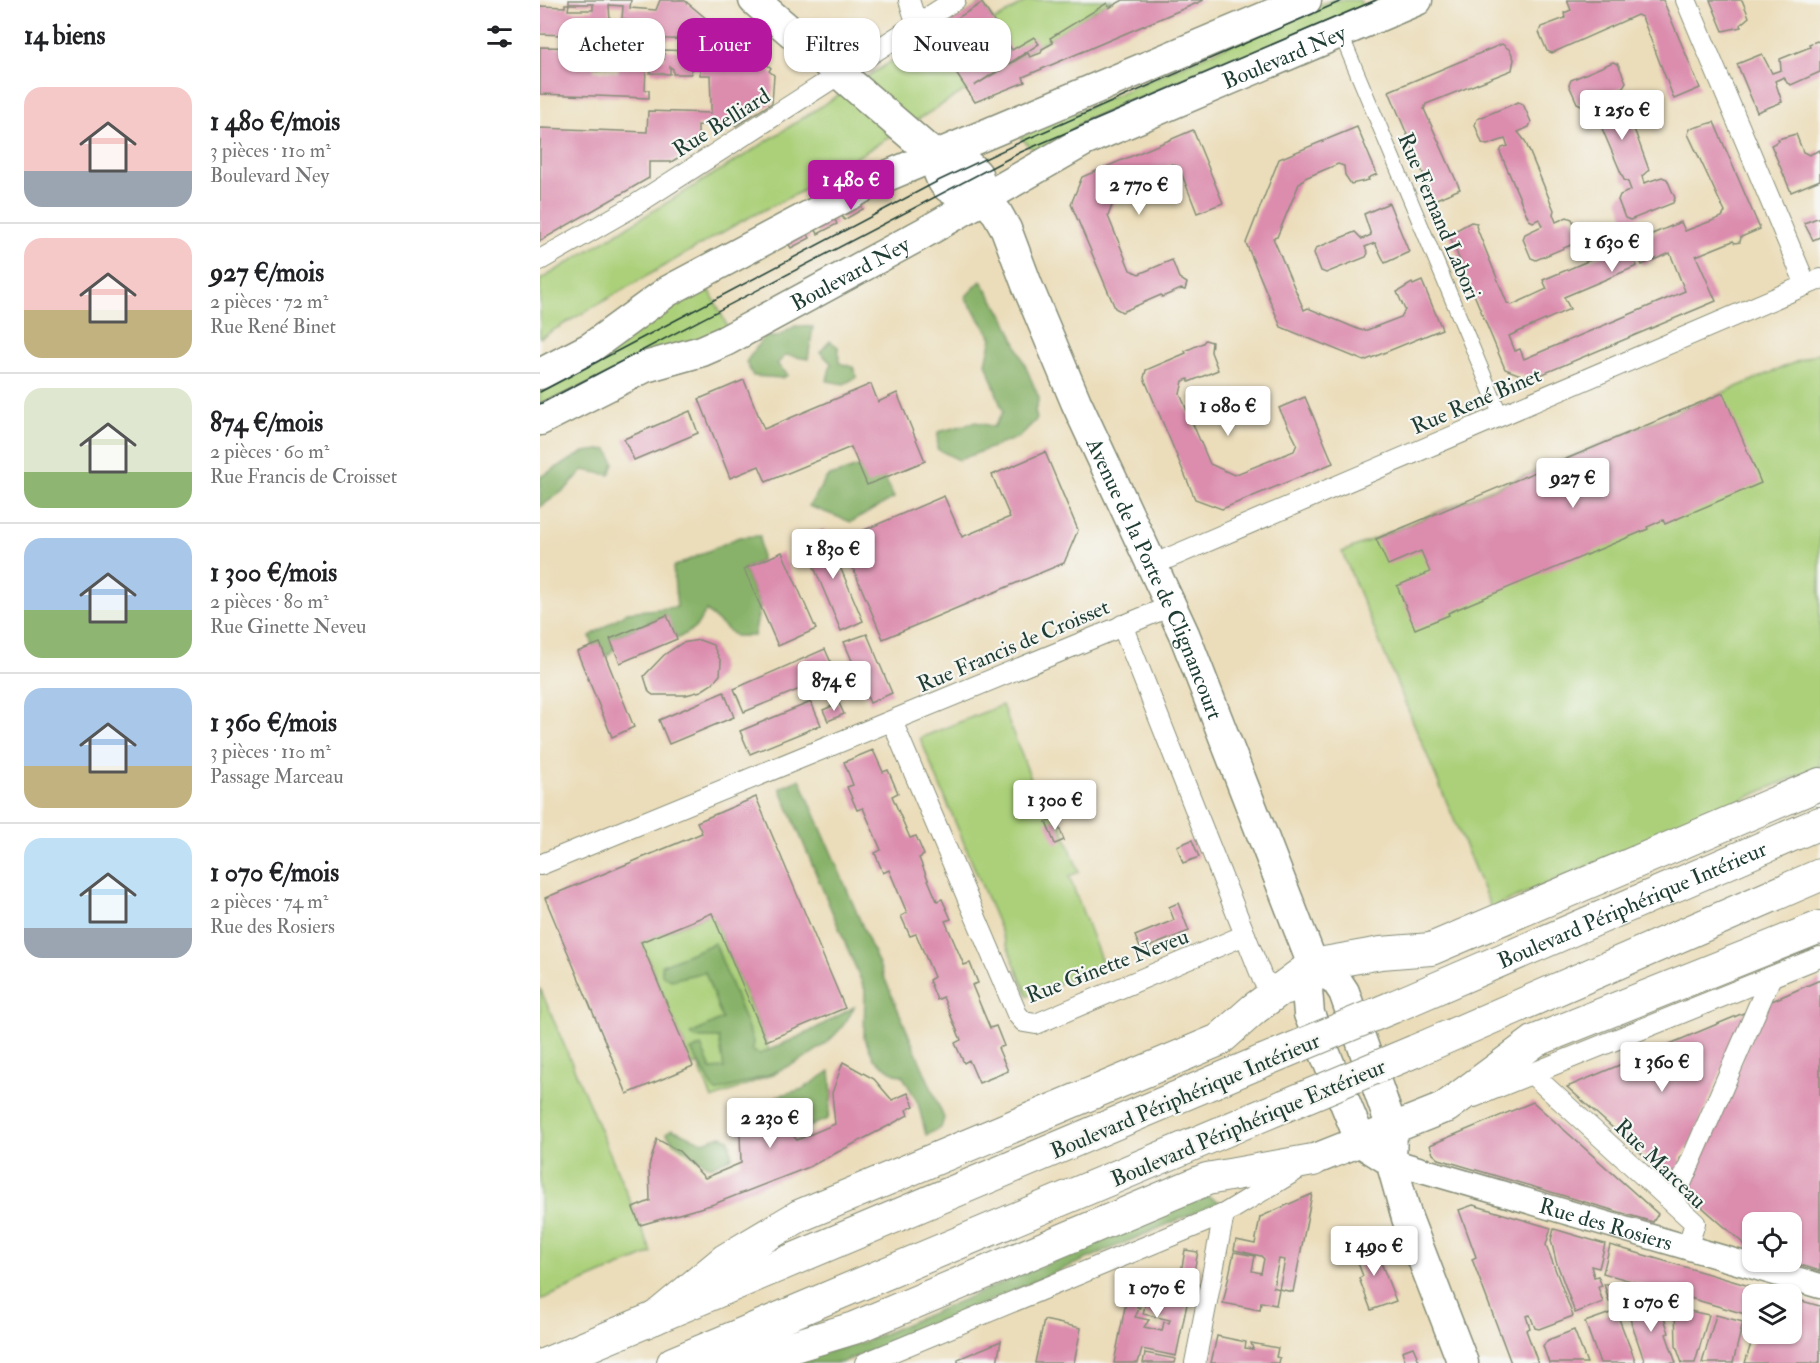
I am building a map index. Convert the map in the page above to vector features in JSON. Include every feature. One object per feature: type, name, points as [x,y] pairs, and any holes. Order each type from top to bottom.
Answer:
[{"type":"highway","points":[[655,1318],[725,1260],[799,1216],[1220,1040],[1254,1009],[1292,996],[1313,965],[1382,953],[1431,949],[1820,784]]},
{"type":"highway","name":"Boulevard Périphérique Intérieur","points":[[548,1363],[1820,823]]},
{"type":"highway","name":"Boulevard Périphérique Extérieur","points":[[673,1363],[1149,1164],[1820,875]]},
{"type":"highway","points":[[1446,1107],[1535,1041],[1700,973],[1820,927]]},
{"type":"highway","points":[[705,1350],[761,1356],[854,1328],[1207,1179],[1313,1160]]},
{"type":"main road","points":[[754,0],[934,156],[940,180],[948,189],[984,198]]},
{"type":"main road","name":"Boulevard Ney","points":[[540,374],[590,348],[668,291],[874,181],[1274,7],[1306,0]]},
{"type":"main road","name":"Boulevard Ney","points":[[540,420],[645,367],[702,351],[726,340],[1084,141],[1417,0]]},
{"type":"main road","name":"Avenue de la Porte de Clignancourt","points":[[984,198],[997,213],[1006,229],[1067,380],[1150,566],[1171,606],[1313,965]]},
{"type":"main road","points":[[1313,965],[1336,980],[1344,992],[1392,1128],[1391,1161],[1407,1218],[1463,1363]]},
{"type":"main road","points":[[1292,996],[1361,1142],[1391,1161]]},
{"type":"main road","points":[[1313,1160],[1446,1107]]},
{"type":"street","points":[[909,0],[914,18]]},
{"type":"street","name":"Rue Belliard","points":[[926,18],[955,0]]},
{"type":"street","points":[[1686,0],[1813,282]]},
{"type":"street","name":"Rue Fernand Labori","points":[[1340,32],[1501,416]]},
{"type":"street","name":"Rue Belliard","points":[[540,261],[629,209],[892,40]]},
{"type":"street","name":"Rue René Binet","points":[[1150,566],[1813,282]]},
{"type":"street","name":"Rue Francis de Croisset","points":[[540,865],[1171,606]]},
{"type":"street","points":[[1122,625],[1263,980],[1292,996]]},
{"type":"street","name":"Rue Ginette Neveu","points":[[892,721],[1017,1014],[1024,1022],[1036,1024],[1245,935]]},
{"type":"street","points":[[1446,1107],[1533,1075],[1820,957]]},
{"type":"street","points":[[1673,1202],[1771,977]]},
{"type":"street","name":"Rue Marceau","points":[[1533,1075],[1695,1223],[1687,1248]]},
{"type":"street","points":[[865,1363],[1224,1214],[1313,1160]]},
{"type":"street","name":"Rue des Rosiers","points":[[1391,1161],[1820,1286]]},
{"type":"street","points":[[1195,1363],[1224,1214]]},
{"type":"green space","points":[[1028,0],[1112,0],[1011,62],[1011,18],[999,18]]},
{"type":"green space","points":[[1332,0],[1360,0],[1363,9],[1039,155],[1020,137]]},
{"type":"green space","points":[[982,3],[992,18],[959,18]]},
{"type":"green space","points":[[892,61],[892,72],[995,72],[800,192],[740,222],[540,338],[540,280],[750,152],[875,72],[880,72],[880,69]]},
{"type":"green space","points":[[705,281],[728,328],[540,410],[540,385]]},
{"type":"green space","points":[[981,281],[1006,320],[1039,398],[1035,411],[1037,419],[1019,437],[959,460],[937,449],[938,432],[976,422],[994,427],[1003,412],[986,363],[992,338],[965,297]]},
{"type":"green space","points":[[795,326],[813,327],[808,359],[786,355],[777,364],[788,375],[782,378],[753,376],[746,362],[764,337],[777,337]]},
{"type":"green space","points":[[830,341],[838,347],[839,363],[853,367],[857,377],[844,384],[827,381],[831,363],[820,352]]},
{"type":"green space","points":[[1820,352],[1820,766],[1491,908],[1342,552]]},
{"type":"green space","points":[[608,449],[614,463],[610,475],[583,470],[566,489],[540,507],[540,477],[584,452]]},
{"type":"green space","points":[[877,461],[894,498],[851,522],[809,506],[827,477]]},
{"type":"green space","points":[[760,536],[761,561],[744,569],[760,606],[754,636],[735,636],[706,611],[695,628],[677,639],[666,615],[610,639],[614,649],[606,657],[600,644],[593,646],[590,636],[627,612],[677,607],[673,567],[739,537]]},
{"type":"green space","points":[[1002,705],[1035,789],[1046,785],[1079,872],[1069,876],[1103,965],[1028,996],[920,738]]},
{"type":"green space","points":[[800,779],[944,1118],[941,1128],[926,1135],[918,1103],[902,1075],[895,1074],[874,1059],[864,1037],[865,990],[780,788]]},
{"type":"green space","points":[[712,913],[778,1072],[712,1099],[698,1064],[693,1066],[641,942]]},
{"type":"green space","points":[[715,943],[753,1041],[752,1051],[760,1054],[809,1032],[854,1007],[844,1025],[813,1053],[776,1072],[716,1092],[691,1050],[701,1046],[711,1069],[724,1068],[719,1038],[695,1038],[691,1034],[722,1019],[705,972],[671,980],[662,975],[662,965]]},
{"type":"green space","points":[[540,988],[652,1253],[540,1300]]},
{"type":"green space","points":[[830,1071],[832,1095],[828,1119],[803,1129],[774,1104],[777,1096],[803,1089]]},
{"type":"green space","points":[[672,1129],[703,1142],[721,1136],[729,1139],[732,1157],[710,1167],[673,1142],[666,1133]]},
{"type":"green space","points":[[1206,1196],[1220,1202],[886,1345],[840,1363],[786,1363],[864,1342]]},
{"type":"building","points":[[569,0],[631,0],[630,8],[656,10],[660,0],[684,0],[706,18],[677,18],[677,39],[665,39],[665,18],[622,18],[623,6],[609,5],[610,18],[558,18],[558,35],[540,34],[540,6],[565,7],[565,4],[569,4]],"holes":[[[569,4],[593,4],[593,10],[568,10]]]},
{"type":"building","points":[[1123,0],[1204,0],[1023,77],[1025,82],[975,102],[955,72],[996,72],[974,86],[997,72],[1011,72],[1011,63],[1028,53],[1030,57],[1041,53],[1042,49],[1053,43],[1050,38],[1107,3],[1109,8]]},
{"type":"building","points":[[1567,0],[1663,0],[1700,88],[1674,99],[1642,17],[1637,15],[1552,53],[1547,51],[1539,32],[1541,27],[1565,18],[1564,13],[1571,10]]},
{"type":"building","points":[[1710,0],[1742,0],[1749,17],[1740,25],[1741,27],[1723,31]]},
{"type":"building","points":[[982,3],[992,18],[957,18]]},
{"type":"building","points":[[1034,37],[1039,44],[1011,62],[1011,48],[1012,50]]},
{"type":"building","points":[[1817,41],[1820,43],[1820,72],[1791,85],[1784,77],[1775,81],[1782,102],[1757,112],[1737,64],[1762,54],[1772,73],[1781,70],[1780,59],[1810,47],[1809,44]]},
{"type":"building","points":[[1502,44],[1510,50],[1514,59],[1512,70],[1426,104],[1424,109],[1460,189],[1434,200],[1389,91]]},
{"type":"building","points":[[540,47],[558,47],[558,72],[646,72],[645,90],[649,90],[649,98],[540,94]]},
{"type":"building","points":[[665,50],[677,50],[677,72],[691,72],[691,74],[673,74],[673,69],[670,67],[670,74],[650,73],[665,72]]},
{"type":"building","points":[[1613,62],[1618,64],[1626,82],[1623,87],[1608,96],[1610,102],[1620,101],[1636,134],[1649,170],[1642,176],[1644,183],[1662,177],[1667,179],[1675,198],[1673,203],[1630,220],[1625,218],[1618,200],[1620,195],[1631,190],[1628,182],[1624,180],[1595,112],[1593,100],[1581,105],[1577,103],[1569,85],[1571,80]]},
{"type":"building","points":[[700,72],[770,72],[774,75],[772,103],[736,126],[734,123],[726,127],[698,125],[698,146],[671,162],[649,162],[649,178],[540,241],[540,128],[647,132],[648,111],[711,113],[710,75],[700,75]]},
{"type":"building","points":[[1518,102],[1523,104],[1531,122],[1529,127],[1518,132],[1525,141],[1554,210],[1556,222],[1567,217],[1572,219],[1580,237],[1578,242],[1536,260],[1531,258],[1523,239],[1525,234],[1542,226],[1539,219],[1533,222],[1529,220],[1500,152],[1502,148],[1508,146],[1505,139],[1487,145],[1482,143],[1475,125],[1477,119]]},
{"type":"building","points":[[1714,122],[1760,229],[1741,237],[1740,242],[1733,241],[1696,256],[1716,301],[1531,379],[1505,369],[1449,234],[1471,222],[1477,223],[1476,226],[1507,303],[1512,305],[1547,289],[1543,280],[1628,244],[1637,266],[1564,297],[1570,309],[1509,336],[1515,351],[1520,349],[1524,359],[1685,291],[1670,253],[1642,265],[1633,242],[1681,222],[1685,231],[1722,217],[1725,212],[1688,134],[1690,129]]},
{"type":"building","points":[[1357,127],[1377,174],[1368,178],[1369,180],[1351,184],[1345,175],[1344,166],[1338,164],[1305,178],[1299,184],[1277,237],[1273,238],[1304,310],[1308,308],[1360,330],[1367,330],[1401,317],[1405,310],[1397,292],[1412,283],[1413,285],[1422,281],[1442,329],[1364,361],[1281,327],[1246,243],[1279,159]]},
{"type":"building","points":[[1193,130],[1223,203],[1197,213],[1179,167],[1172,164],[1146,177],[1147,179],[1119,187],[1108,216],[1130,270],[1139,274],[1172,260],[1179,278],[1187,283],[1185,290],[1181,289],[1162,297],[1161,295],[1122,312],[1115,308],[1071,204],[1082,177]]},
{"type":"building","points":[[1796,134],[1803,152],[1809,155],[1820,150],[1820,180],[1791,192],[1771,145],[1779,141],[1778,139]]},
{"type":"building","points":[[859,202],[863,209],[844,220],[840,212]]},
{"type":"building","points":[[1389,203],[1409,252],[1385,263],[1375,243],[1365,247],[1368,253],[1366,257],[1326,273],[1321,271],[1314,253],[1316,248],[1355,232],[1362,239],[1371,235],[1364,214]]},
{"type":"building","points":[[833,216],[837,224],[818,234],[814,226]]},
{"type":"building","points":[[1820,217],[1820,237],[1813,240],[1804,223]]},
{"type":"building","points":[[806,231],[810,238],[791,248],[787,241]]},
{"type":"building","points":[[1205,340],[1212,342],[1211,352],[1218,370],[1189,382],[1188,379],[1183,381],[1180,394],[1210,464],[1234,475],[1294,451],[1297,444],[1279,408],[1305,397],[1333,463],[1222,509],[1195,499],[1144,378],[1146,370],[1186,353],[1185,351]]},
{"type":"building","points":[[744,380],[764,429],[871,384],[878,402],[897,393],[925,461],[867,485],[851,447],[766,482],[759,466],[730,478],[699,399]]},
{"type":"building","points":[[1723,393],[1761,483],[1665,524],[1663,520],[1647,527],[1648,529],[1415,629],[1397,586],[1430,572],[1421,551],[1388,565],[1376,539]]},
{"type":"building","points":[[690,411],[698,433],[634,460],[624,439]]},
{"type":"building","points":[[1045,452],[1078,530],[1064,563],[883,639],[841,540],[944,496],[962,537],[1010,517],[992,475]]},
{"type":"building","points":[[824,529],[863,621],[841,631],[802,539]]},
{"type":"building","points":[[782,552],[816,629],[778,646],[744,569]]},
{"type":"building","points":[[667,615],[677,639],[620,663],[610,639]]},
{"type":"building","points":[[867,634],[892,693],[870,703],[844,642]]},
{"type":"building","points":[[699,640],[713,645],[721,662],[720,675],[712,684],[701,691],[686,695],[653,695],[649,692],[644,676],[664,655],[682,643]]},
{"type":"building","points":[[600,643],[634,727],[612,737],[577,652]]},
{"type":"building","points":[[825,649],[836,674],[744,712],[734,689]]},
{"type":"building","points":[[724,692],[734,717],[669,744],[659,720]]},
{"type":"building","points":[[811,702],[821,725],[750,754],[740,731]]},
{"type":"building","points":[[839,703],[844,714],[828,721],[823,710]]},
{"type":"building","points":[[873,750],[883,772],[888,770],[898,793],[892,796],[910,838],[916,836],[924,855],[919,858],[937,901],[942,899],[951,919],[945,921],[964,965],[970,963],[978,983],[972,985],[990,1028],[996,1026],[1004,1046],[998,1048],[1008,1071],[979,1083],[969,1060],[964,1063],[955,1043],[961,1040],[943,997],[937,1000],[929,980],[934,977],[916,934],[910,936],[901,916],[907,913],[889,870],[883,873],[875,853],[881,850],[863,808],[857,810],[847,787],[853,785],[844,762]]},
{"type":"building","points":[[756,797],[845,1008],[766,1041],[712,913],[641,942],[693,1066],[627,1094],[545,898],[702,833],[697,822]]},
{"type":"building","points":[[1056,819],[1064,840],[1055,844],[1046,822]]},
{"type":"building","points":[[1192,840],[1199,857],[1183,863],[1177,846]]},
{"type":"building","points":[[1178,903],[1189,931],[1141,950],[1135,936],[1174,920],[1169,907]]},
{"type":"building","points":[[1820,980],[1820,1271],[1802,1265],[1802,1212],[1742,1212],[1742,1242],[1685,1192],[1765,1004]]},
{"type":"building","points":[[1746,1012],[1692,1141],[1680,1158],[1681,1164],[1677,1174],[1670,1179],[1567,1087]]},
{"type":"building","points":[[843,1062],[874,1079],[892,1100],[908,1093],[914,1106],[906,1110],[908,1115],[809,1167],[714,1204],[640,1225],[633,1208],[650,1201],[649,1166],[657,1139],[679,1151],[705,1178],[741,1163],[740,1133],[749,1101],[776,1116],[797,1140],[835,1124],[832,1093]]},
{"type":"building","points":[[1533,1102],[1658,1214],[1653,1222],[1439,1159],[1433,1154],[1430,1145]]},
{"type":"building","points":[[1312,1194],[1293,1292],[1279,1289],[1276,1305],[1261,1302],[1260,1310],[1223,1303],[1234,1252],[1255,1256],[1252,1271],[1261,1273],[1264,1259],[1261,1256],[1234,1250],[1236,1240],[1255,1244],[1260,1217]],"holes":[[[1279,1259],[1285,1260],[1279,1289],[1273,1287]]]},
{"type":"building","points":[[1473,1205],[1551,1228],[1546,1245],[1573,1316],[1539,1329],[1535,1328],[1530,1315],[1526,1316],[1530,1328],[1526,1330],[1538,1363],[1511,1363],[1472,1259],[1476,1257],[1459,1210]]},
{"type":"building","points":[[1554,1229],[1605,1244],[1599,1268],[1591,1266],[1594,1277],[1598,1276],[1602,1286],[1598,1287],[1603,1302],[1575,1313],[1556,1261],[1551,1240]]},
{"type":"building","points":[[1373,1242],[1396,1301],[1371,1310],[1359,1278],[1363,1276],[1353,1250]]},
{"type":"building","points":[[1610,1245],[1743,1284],[1742,1313],[1603,1273]]},
{"type":"building","points":[[1185,1250],[1198,1252],[1176,1356],[1142,1349],[1138,1363],[1114,1363],[1127,1297],[1138,1300],[1137,1307],[1140,1307],[1135,1317],[1149,1320],[1144,1327],[1162,1331],[1164,1322],[1169,1323],[1170,1320],[1143,1314],[1146,1301],[1157,1303],[1160,1286],[1176,1289],[1178,1281],[1182,1283],[1184,1273],[1181,1272]]},
{"type":"building","points":[[1604,1284],[1646,1290],[1644,1295],[1609,1302]]},
{"type":"building","points":[[1651,1300],[1665,1311],[1662,1312],[1669,1333],[1666,1334],[1676,1363],[1645,1363],[1628,1313],[1632,1305]]},
{"type":"building","points":[[1802,1301],[1820,1306],[1820,1363],[1745,1363],[1751,1344],[1802,1344]]},
{"type":"building","points":[[1675,1308],[1709,1315],[1695,1363],[1682,1363],[1676,1346]]},
{"type":"building","points":[[1616,1311],[1636,1363],[1600,1363],[1585,1322]]},
{"type":"building","points":[[1716,1315],[1742,1322],[1733,1363],[1702,1363]]},
{"type":"building","points":[[1044,1320],[1081,1328],[1074,1363],[1035,1363]]},
{"type":"building","points":[[1574,1330],[1587,1363],[1549,1363],[1543,1346],[1548,1340]]},
{"type":"building","points":[[1217,1336],[1246,1342],[1245,1348],[1253,1349],[1251,1343],[1278,1348],[1276,1357],[1280,1358],[1279,1363],[1211,1363]]},
{"type":"building","points":[[1001,1341],[997,1363],[958,1363],[958,1359]]},
{"type":"building","points":[[1413,1347],[1420,1363],[1406,1363],[1402,1351]]},
{"type":"building","points":[[1145,1353],[1176,1359],[1175,1363],[1143,1363]]},
{"type":"tram line","points":[[540,392],[940,180],[1025,140],[1344,0]]},
{"type":"tram line","points":[[540,404],[1021,152],[1376,0]]}]
